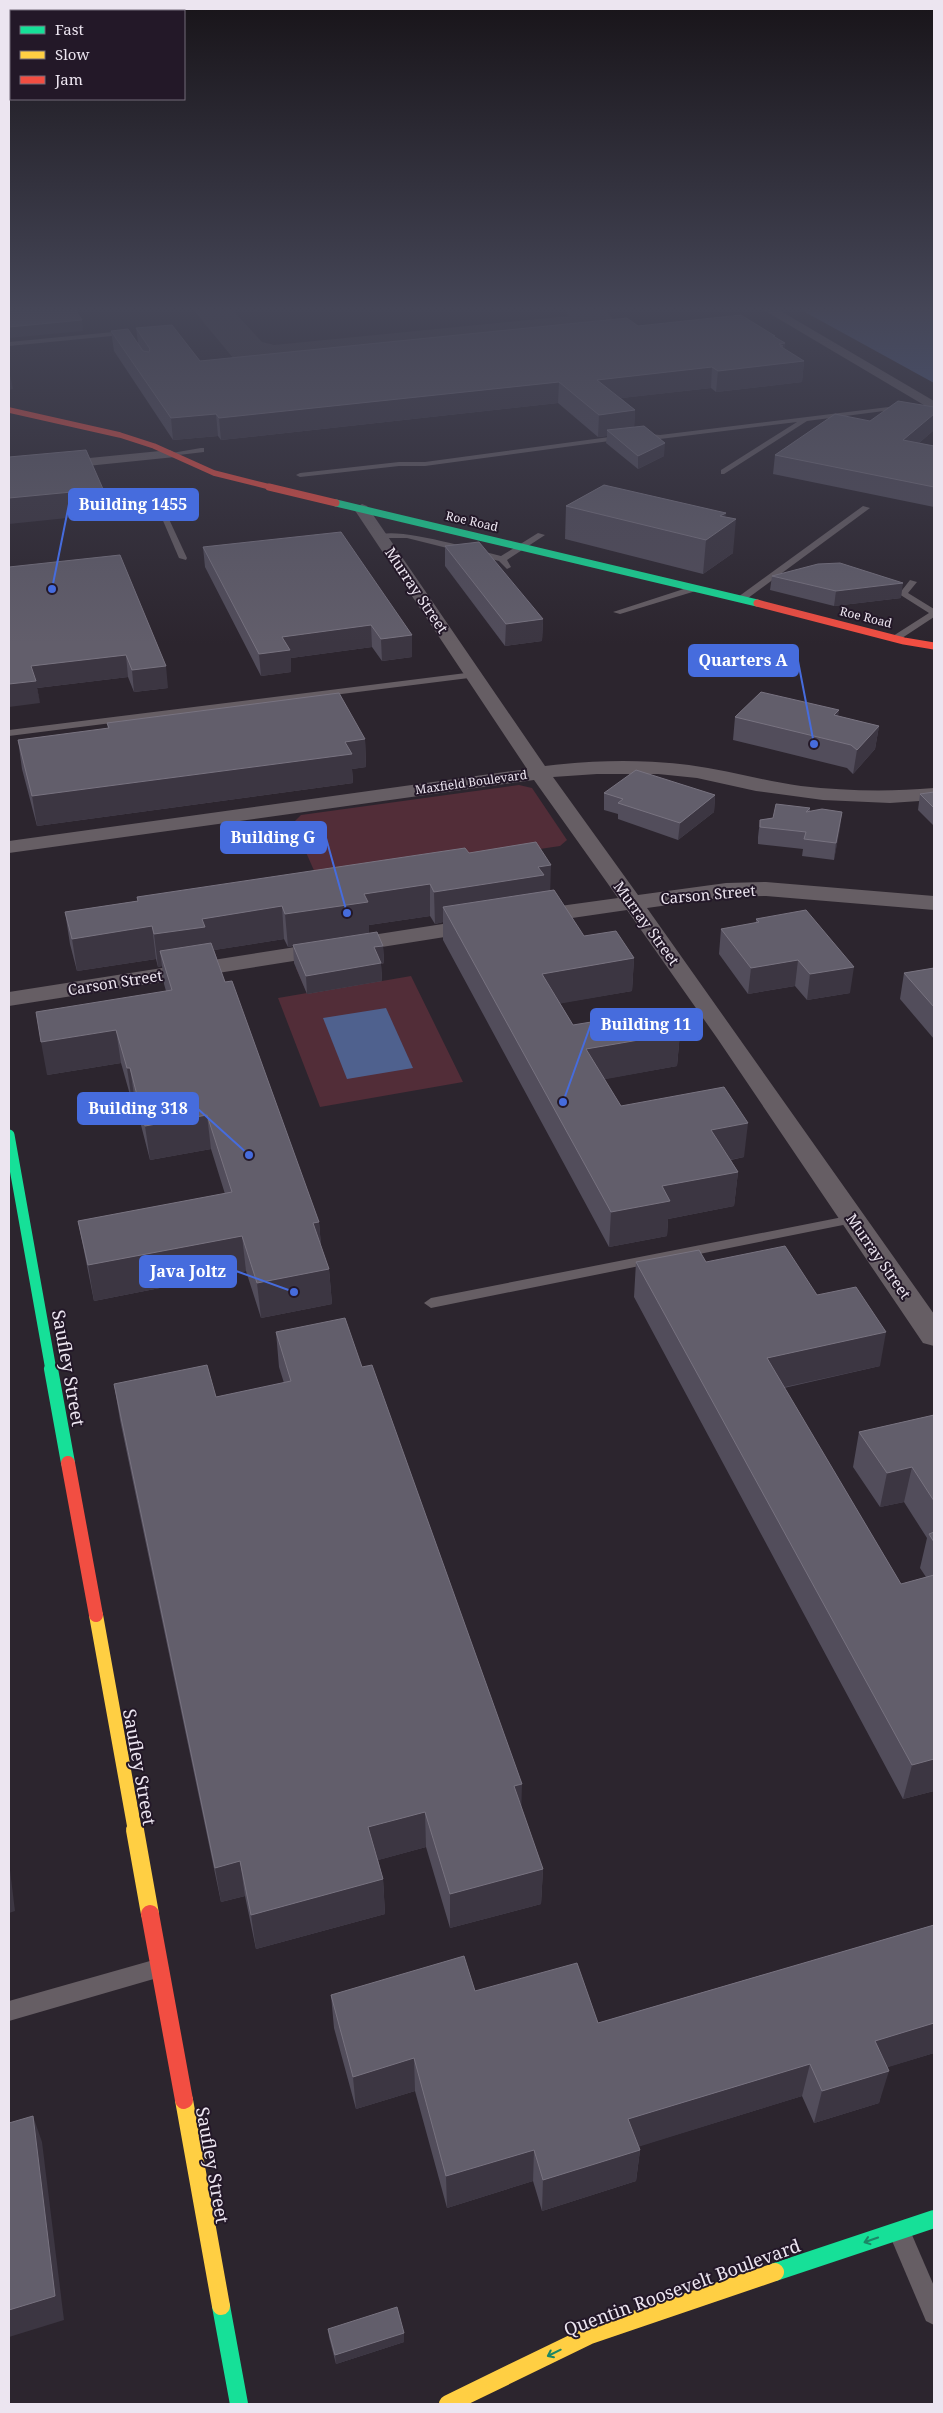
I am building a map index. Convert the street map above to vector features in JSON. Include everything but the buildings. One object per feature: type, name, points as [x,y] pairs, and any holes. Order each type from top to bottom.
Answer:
[{"type":"street","name":"Roe Road","points":[[47,419],[120,435],[154,446],[214,472],[419,523],[741,599],[900,640],[934,646]]},
{"type":"street","points":[[9,470],[170,454]]},
{"type":"street","name":"Murray Street","points":[[362,509],[539,772],[726,1035],[934,1336]]},
{"type":"street","points":[[380,535],[397,526],[419,523]]},
{"type":"street","points":[[900,640],[934,650]]},
{"type":"street","name":"Maxfield Boulevard","points":[[9,847],[539,772],[608,767],[690,772],[805,792],[847,796],[907,798],[934,794]]},
{"type":"street","name":"Carson Street","points":[[9,999],[631,902],[726,890],[766,889],[934,904]]},
{"type":"street","name":"Saufley Street","points":[[9,1135],[239,2404]]},
{"type":"street","name":"Quentin Roosevelt Boulevard","points":[[448,2404],[590,2335],[934,2219]]},
{"type":"lane","points":[[724,472],[806,419]]},
{"type":"lane","points":[[300,475],[399,464],[425,464],[639,435],[660,437],[810,419]]},
{"type":"lane","points":[[170,454],[202,450]]},
{"type":"lane","points":[[158,504],[183,558]]},
{"type":"lane","points":[[741,599],[866,508]]},
{"type":"lane","points":[[380,535],[407,536],[502,559],[507,567]]},
{"type":"lane","points":[[502,559],[541,535]]},
{"type":"lane","points":[[900,640],[934,613],[903,594],[912,582]]},
{"type":"lane","points":[[616,612],[696,588]]},
{"type":"lane","points":[[9,733],[474,675]]},
{"type":"lane","points":[[431,1302],[853,1219]]},
{"type":"lane","points":[[9,2011],[159,1969]]},
{"type":"lane","points":[[898,2230],[934,2313]]},
{"type":"shaded area","points":[[519,785],[532,788],[567,840],[560,846],[333,880],[316,875],[293,823],[301,815]]},
{"type":"shaded area","points":[[370,956],[384,963],[374,965],[382,981],[411,976],[463,1082],[320,1107],[278,998],[307,993],[296,968]]},
{"type":"water","points":[[386,1008],[413,1068],[347,1079],[323,1018]]},
{"type":"traffic: fast","points":[[336,503],[757,603]]},
{"type":"traffic: fast","points":[[9,1135],[68,1463]]},
{"type":"traffic: fast","points":[[775,2272],[934,2219]]},
{"type":"traffic: fast","points":[[221,2306],[239,2404]]},
{"type":"traffic: slow","points":[[96,1615],[150,1914]]},
{"type":"traffic: slow","points":[[184,2100],[221,2306]]},
{"type":"traffic: slow","points":[[448,2404],[590,2335],[775,2272]]},
{"type":"traffic: jam","points":[[47,419],[120,435],[154,446],[214,473],[336,503]]},
{"type":"traffic: jam","points":[[757,603],[904,641],[934,646]]},
{"type":"traffic: jam","points":[[68,1463],[96,1615]]},
{"type":"traffic: jam","points":[[150,1914],[184,2100]]},
{"type":"place","name":"Building 1455","points":[[52,589]]},
{"type":"place","name":"Quarters A","points":[[814,744]]},
{"type":"place","name":"Building G","points":[[347,913]]},
{"type":"place","name":"Building 11","points":[[563,1102]]},
{"type":"place","name":"Building 318","points":[[249,1155]]},
{"type":"place","name":"Java Joltz","points":[[294,1292]]}]
